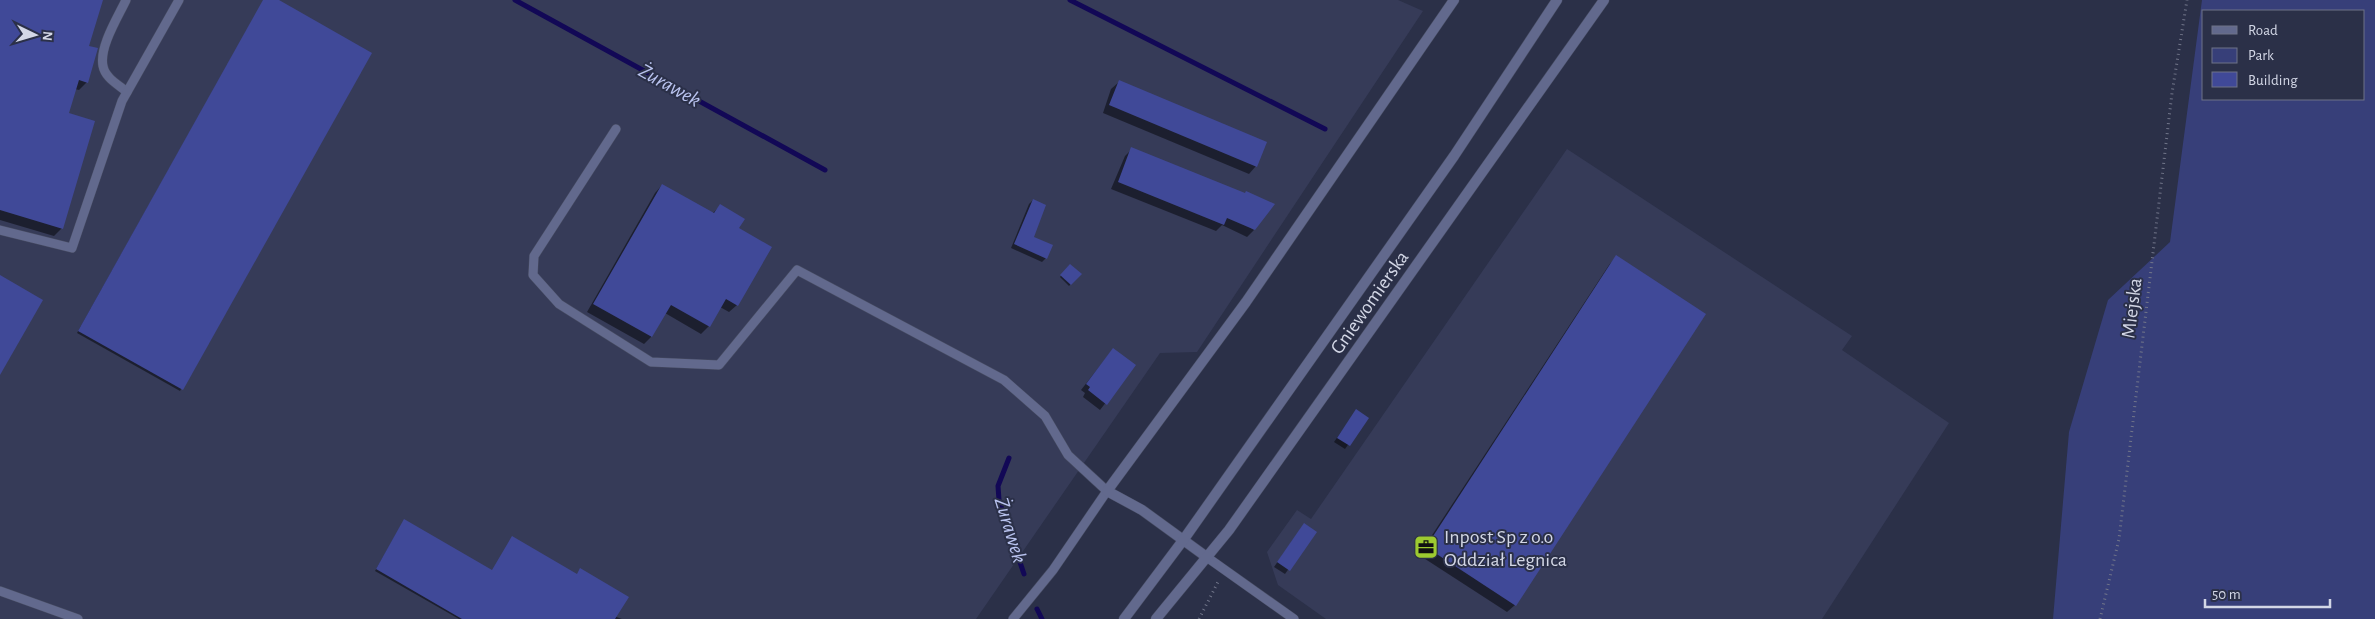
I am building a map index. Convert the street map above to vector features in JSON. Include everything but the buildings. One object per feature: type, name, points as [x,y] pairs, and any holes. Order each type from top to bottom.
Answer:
[{"type":"street","points":[[1208,558],[1142,510],[1107,491],[1246,302],[1454,0]]},
{"type":"street","name":"Gniewomierska","points":[[1124,619],[1184,539],[1454,156],[1557,0]]},
{"type":"street","name":"Gniewomierska","points":[[1156,619],[1208,558],[1604,0]]},
{"type":"lane","points":[[126,0],[105,44],[103,66],[109,77],[127,92]]},
{"type":"lane","points":[[0,230],[72,248],[122,101],[179,0]]},
{"type":"lane","points":[[616,129],[534,256],[533,275],[559,304],[651,362],[719,365],[797,270],[1004,380],[1045,416],[1068,455],[1107,491],[1053,570],[1013,619]]},
{"type":"lane","points":[[1208,558],[1294,619]]},
{"type":"lane","points":[[0,591],[78,619]]},
{"type":"path","name":"Miejska","points":[[2100,619],[2119,539],[2172,94],[2187,0]]},
{"type":"path","points":[[1199,619],[1224,570]]},
{"type":"shaded area","points":[[0,0],[1398,0],[1423,11],[1197,352],[1160,353],[976,619],[0,619]]},
{"type":"shaded area","points":[[1567,149],[1852,336],[1842,350],[1949,423],[1822,619],[1326,619],[1278,585],[1267,552],[1297,510],[1311,519]]},
{"type":"green space","points":[[2202,0],[2375,0],[2375,619],[2053,619],[2069,432],[2108,300],[2170,242]]},
{"type":"waterway","name":"Żurawek","points":[[515,0],[825,170]]},
{"type":"waterway","points":[[1070,0],[1325,129]]},
{"type":"waterway","name":"Żurawek","points":[[1009,458],[998,486],[999,500],[1024,574]]},
{"type":"waterway","name":"Żurawek","points":[[1037,609],[1042,619]]},
{"type":"place","name":"Inpost Sp z o.o Oddział Legnica","points":[[1426,547]]}]
